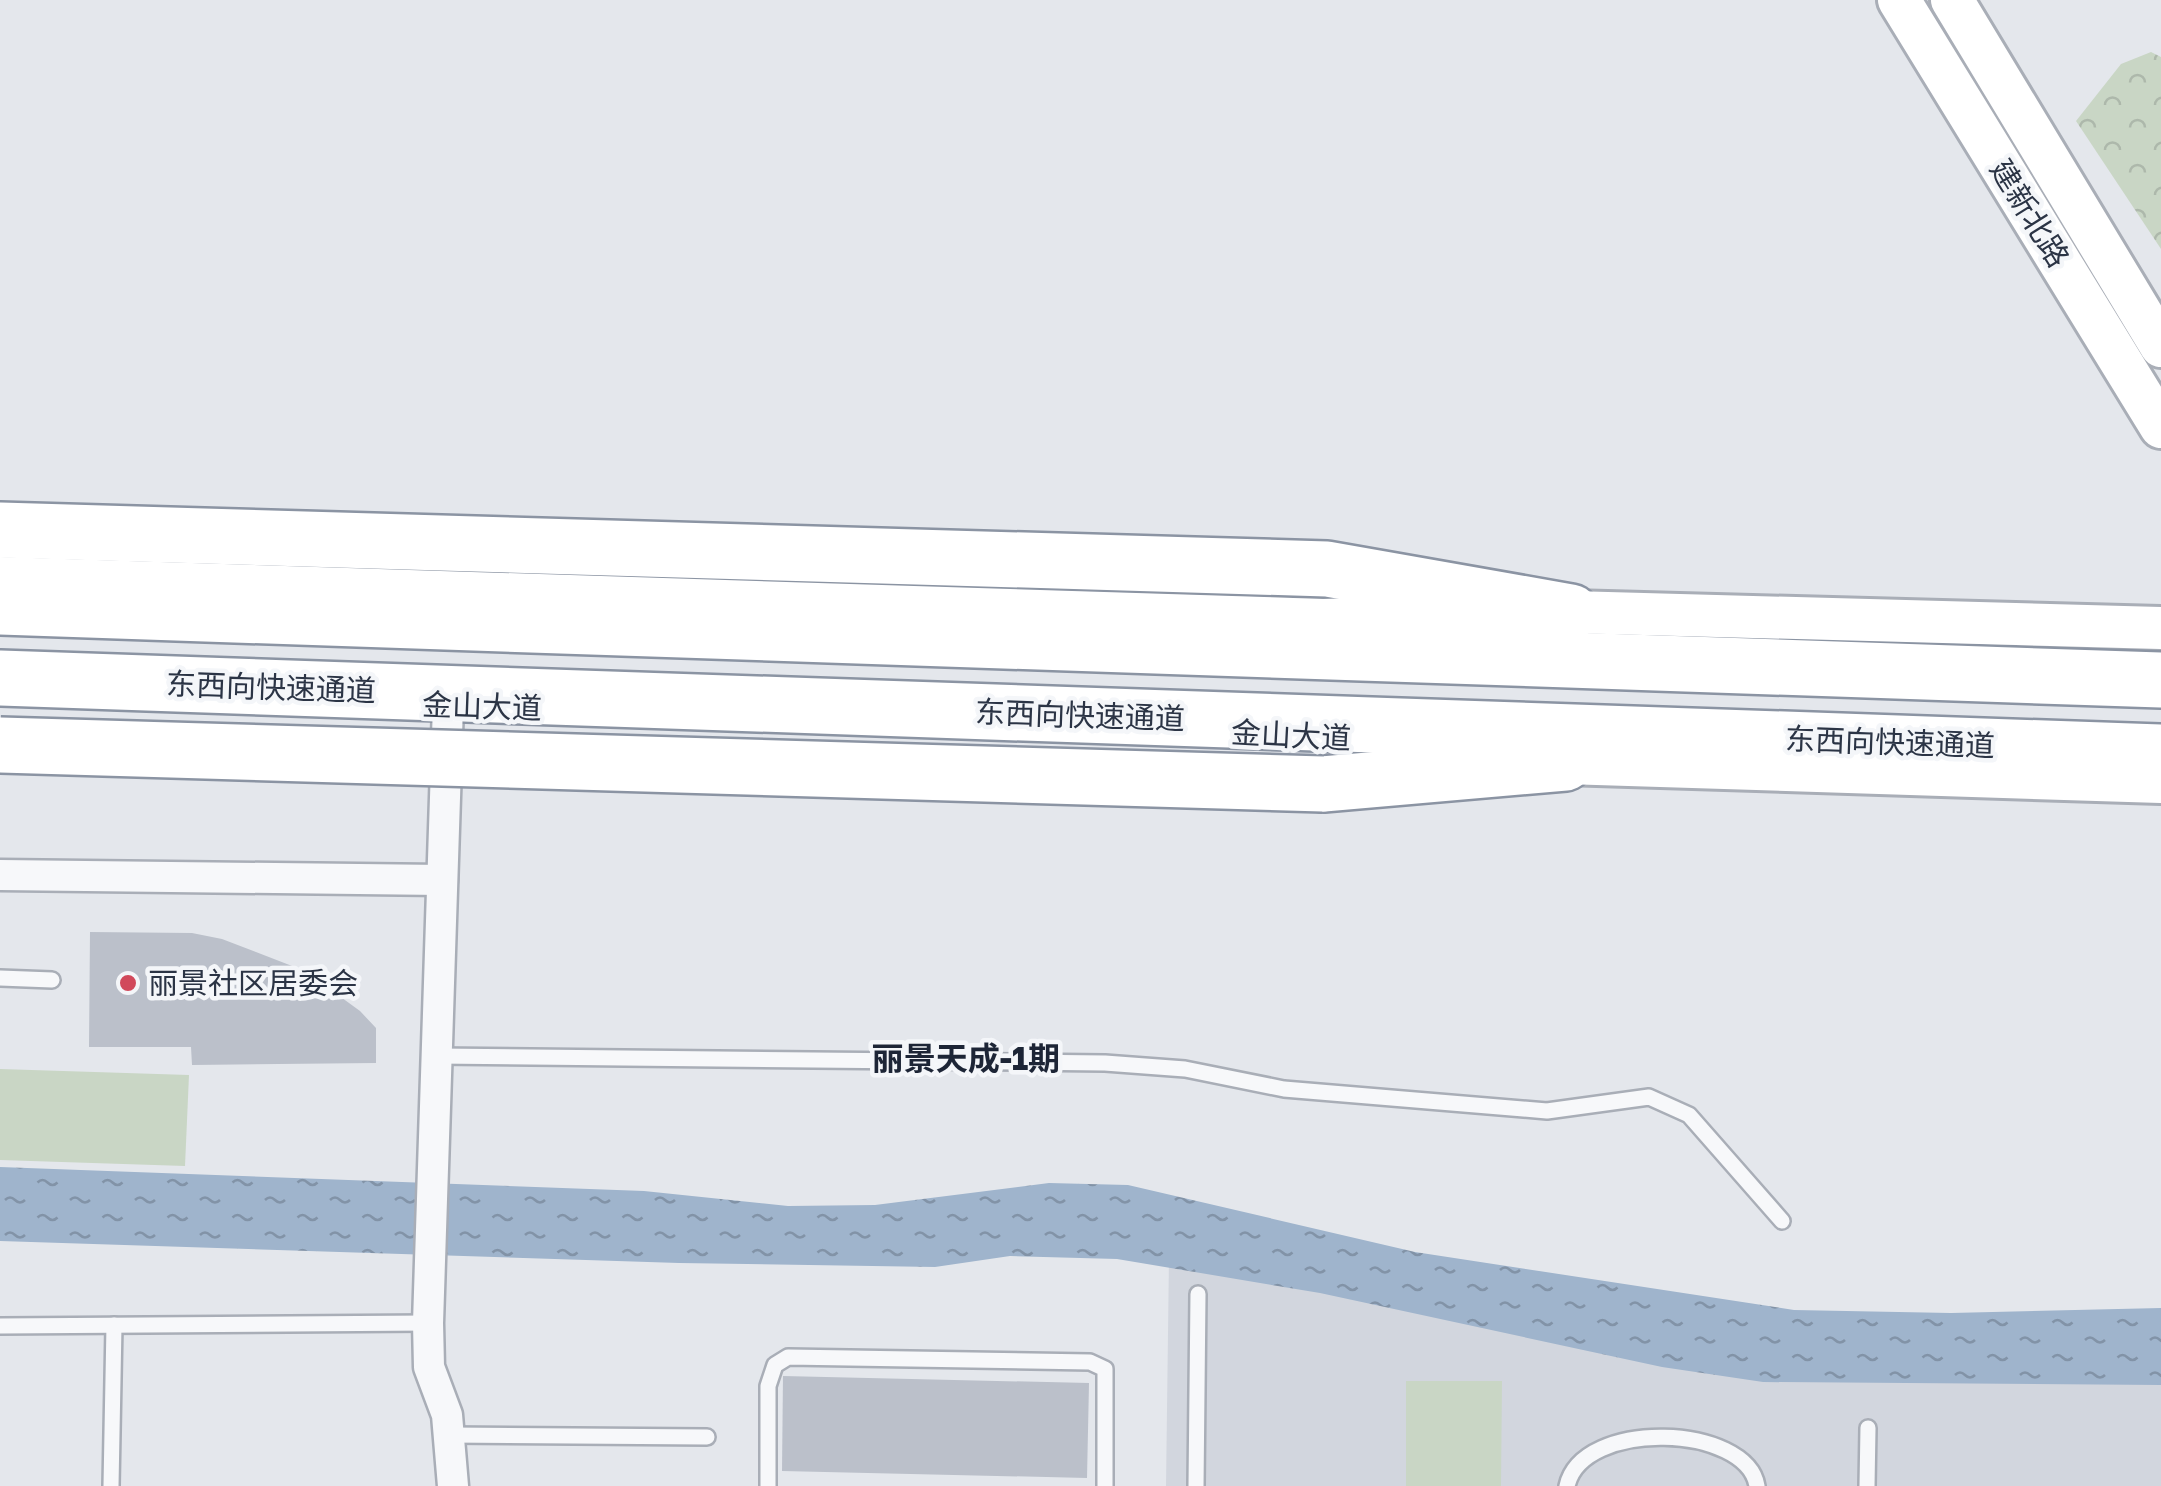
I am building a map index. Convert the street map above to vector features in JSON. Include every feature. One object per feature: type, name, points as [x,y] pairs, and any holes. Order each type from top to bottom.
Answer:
[{"type":"highway","points":[[0,530],[1327,569],[1571,612]]},
{"type":"highway","points":[[0,607],[2161,680]]},
{"type":"highway","name":"东西向快速通道","points":[[0,678],[2161,752]]},
{"type":"highway","points":[[0,745],[1323,784],[1564,763]]},
{"type":"main road","name":"建新北路","points":[[1900,0],[2161,426]]},
{"type":"main road","name":"建新北路","points":[[1952,0],[2161,346]]},
{"type":"main road","points":[[0,578],[1323,620],[1571,612],[2161,628]]},
{"type":"main road","name":"金山大道","points":[[0,690],[1321,734],[1564,763],[2161,782]]},
{"type":"street","points":[[448,705],[428,1323],[429,1367],[448,1415],[453,1486]]},
{"type":"street","points":[[0,875],[442,880]]},
{"type":"lane","points":[[0,978],[52,980]]},
{"type":"lane","points":[[436,1056],[1105,1063],[1184,1069],[1284,1089],[1547,1111],[1649,1098],[1690,1115],[1782,1222]]},
{"type":"lane","points":[[1196,1486],[1198,1294]]},
{"type":"lane","points":[[0,1326],[428,1323]]},
{"type":"lane","points":[[111,1486],[114,1325]]},
{"type":"lane","points":[[768,1486],[768,1386],[775,1364],[788,1357],[830,1357],[1090,1362],[1105,1369],[1105,1486]]},
{"type":"lane","points":[[1868,1428],[1868,1486]]},
{"type":"lane","points":[[449,1434],[707,1437]]},
{"type":"lane","points":[[1567,1486],[1570,1471],[1584,1456],[1627,1440],[1668,1437],[1724,1450],[1755,1475],[1756,1486]]},
{"type":"shaded area","points":[[1169,1257],[2161,1377],[2161,1486],[1166,1486]]},
{"type":"green space","points":[[2151,52],[2161,57],[2161,249],[2076,121],[2121,64]]},
{"type":"green space","points":[[0,1069],[189,1075],[185,1166],[0,1160]]},
{"type":"green space","points":[[1406,1381],[1502,1381],[1501,1486],[1406,1486]]},
{"type":"water","points":[[0,1167],[644,1191],[788,1206],[875,1205],[1049,1183],[1128,1185],[1415,1252],[1794,1310],[1951,1313],[2161,1308],[2161,1385],[1763,1382],[1662,1367],[1320,1293],[1117,1259],[1010,1256],[935,1267],[679,1263],[0,1241]]},
{"type":"building","points":[[90,932],[192,933],[222,939],[305,971],[360,1011],[376,1028],[376,1063],[192,1065],[191,1047],[89,1047]]},
{"type":"building","points":[[783,1376],[1089,1383],[1087,1478],[782,1471]]},
{"type":"place","name":"丽景社区居委会","points":[[128,983]]},
{"type":"district","name":"丽景天成-1期","points":[[966,1058]]}]
